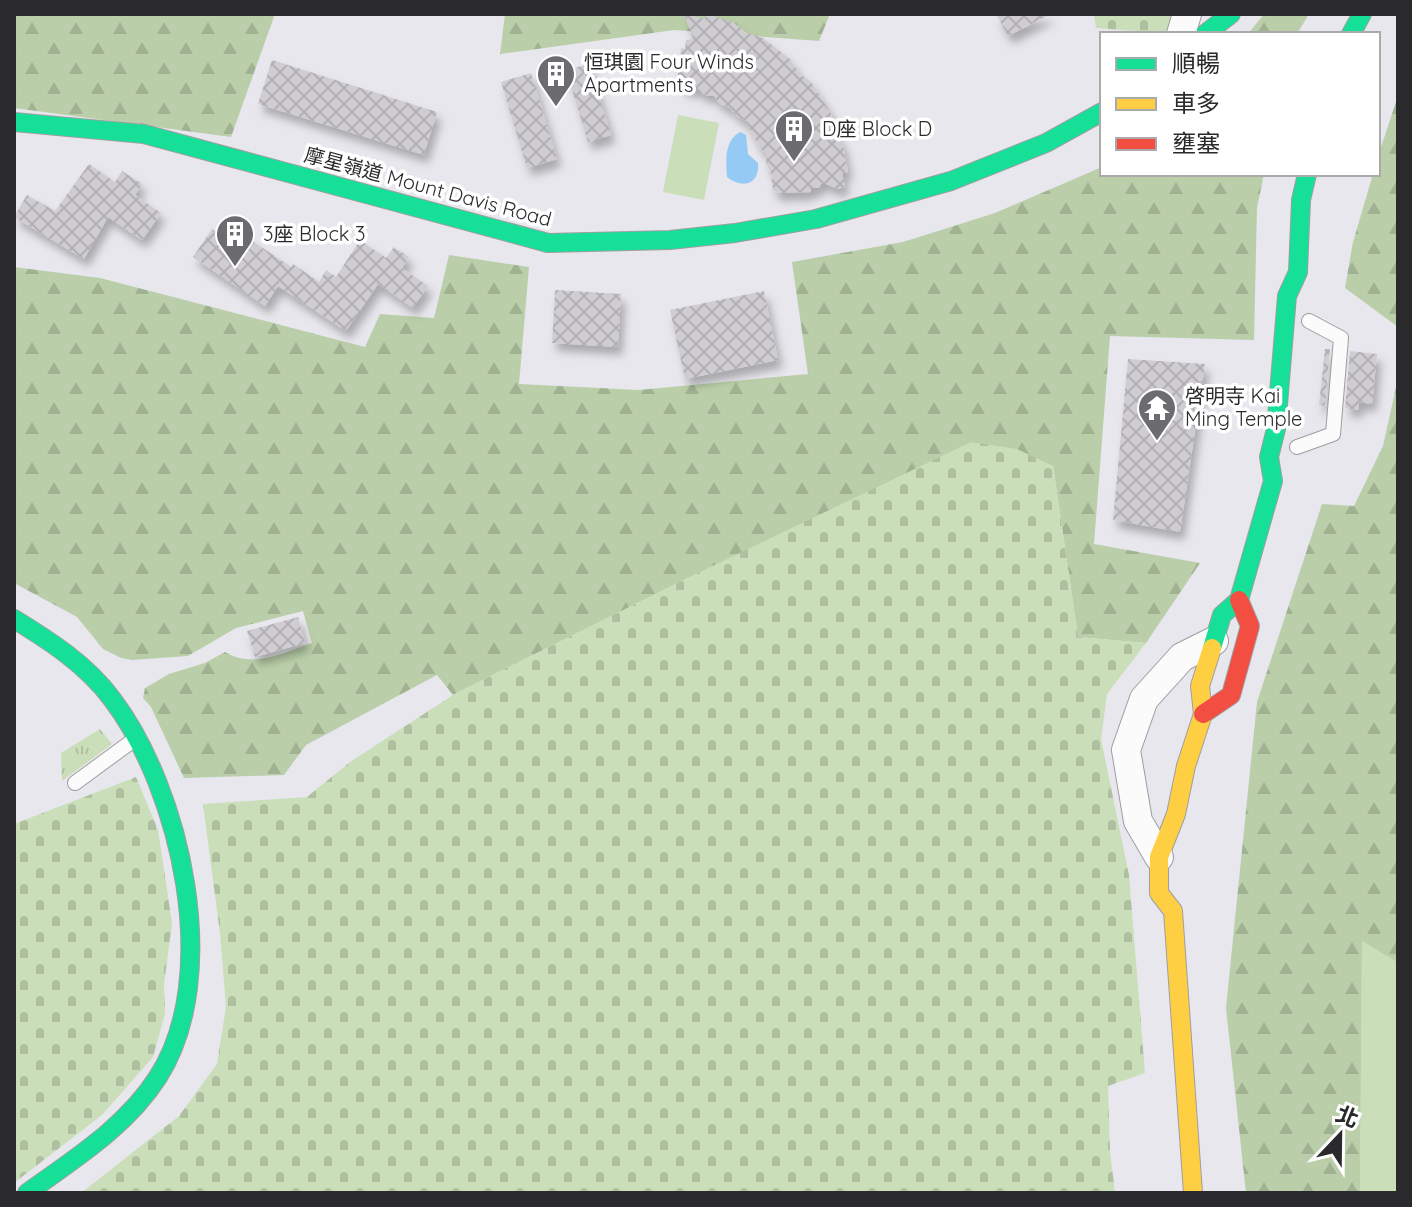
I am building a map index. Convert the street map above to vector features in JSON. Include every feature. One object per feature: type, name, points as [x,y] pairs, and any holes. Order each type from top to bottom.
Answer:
[{"type":"main road","points":[[1208,32],[1231,14]]},
{"type":"main road","points":[[1352,32],[1362,14]]},
{"type":"main road","name":"摩星嶺道 Mount Davis Road","points":[[14,122],[144,134],[548,243],[590,243],[700,237],[816,219],[951,181],[1046,143],[1100,113]]},
{"type":"main road","points":[[1193,1193],[1173,911],[1159,893],[1171,851],[1186,766],[1203,714],[1200,686],[1222,615],[1239,600],[1273,481],[1269,457],[1276,429],[1287,296],[1298,272],[1301,200],[1307,176]]},
{"type":"main road","points":[[1298,272],[1311,296],[1309,329]]},
{"type":"main road","points":[[1273,481],[1292,466],[1299,439]]},
{"type":"main road","points":[[1203,714],[1231,695],[1250,626],[1239,600]]},
{"type":"main road","points":[[15,621],[74,660],[96,679],[138,737],[158,780],[177,852],[189,938],[186,1004],[169,1056],[148,1091],[115,1125],[27,1193]]},
{"type":"main road","points":[[1171,851],[1176,814]]},
{"type":"main road","points":[[1173,911],[1183,894]]},
{"type":"street","points":[[1171,851],[1138,821],[1126,750],[1144,699],[1182,657],[1214,641]]},
{"type":"lane","points":[[1299,439],[1333,434],[1341,338],[1309,329]]},
{"type":"lane","points":[[75,783],[138,737]]},
{"type":"green space","points":[[14,14],[275,14],[231,137],[14,108]]},
{"type":"green space","points":[[505,14],[830,14],[819,41],[674,30],[500,54]]},
{"type":"green space","points":[[1094,14],[1180,14],[1176,32],[1096,28]]},
{"type":"green space","points":[[1264,14],[1309,14],[1298,32],[1250,32]]},
{"type":"green space","points":[[1398,96],[1398,327],[1345,288],[1353,242],[1372,176],[1380,176],[1380,150]]},
{"type":"green space","points":[[678,115],[719,123],[704,200],[663,192]]},
{"type":"green space","points":[[1100,168],[1100,176],[1264,176],[1257,208],[1254,340],[1110,336],[1094,544],[1200,563],[1146,643],[1078,637],[1053,466],[698,573],[453,695],[437,675],[306,745],[284,775],[184,778],[151,707],[143,698],[145,688],[169,674],[205,663],[225,652],[247,659],[268,658],[312,643],[303,611],[236,628],[188,656],[132,660],[103,649],[77,617],[14,583],[14,267],[100,278],[365,347],[380,314],[434,318],[449,255],[529,267],[519,384],[639,390],[808,374],[792,262],[903,242],[995,213]]},
{"type":"green space","points":[[1398,378],[1398,963],[1362,941],[1360,1193],[1246,1193],[1226,1008],[1257,702],[1322,504],[1354,506],[1383,446]]},
{"type":"green space","points":[[971,442],[1017,449],[1053,466],[1078,637],[1146,643],[1107,694],[1101,739],[1129,875],[1145,1073],[1108,1086],[1115,1193],[81,1193],[179,1116],[217,1064],[226,1007],[203,804],[307,797],[350,762],[453,695]]},
{"type":"green space","points":[[100,729],[112,744],[62,781],[61,753]]},
{"type":"green space","points":[[136,777],[158,830],[172,923],[164,984],[165,1014],[153,1057],[102,1115],[14,1183],[14,824]]},
{"type":"green space","points":[[1362,941],[1398,963],[1398,1193],[1360,1193]]},
{"type":"water","points":[[740,132],[746,135],[748,154],[758,163],[756,176],[744,184],[727,177],[729,146]]},
{"type":"building","points":[[684,14],[704,19],[707,14],[734,23],[747,33],[763,38],[790,59],[799,73],[811,82],[831,113],[834,130],[843,145],[848,172],[842,173],[845,187],[837,189],[822,182],[819,188],[811,188],[811,192],[778,193],[773,190],[771,173],[766,164],[767,154],[760,148],[746,121],[720,104],[714,96],[696,89],[685,89],[677,81],[681,48],[685,49],[686,40],[693,39]]},
{"type":"building","points":[[996,14],[1051,14],[1008,36]]},
{"type":"building","points":[[272,60],[437,112],[424,155],[258,104]]},
{"type":"building","points":[[589,64],[611,135],[588,142],[566,70]]},
{"type":"building","points":[[531,73],[557,159],[527,168],[501,82]]},
{"type":"building","points":[[89,164],[115,182],[122,171],[142,184],[135,195],[161,213],[142,240],[108,217],[84,259],[14,217],[27,195],[55,211]]},
{"type":"building","points":[[212,229],[238,247],[245,236],[319,282],[326,270],[336,277],[360,240],[386,258],[394,247],[409,257],[402,268],[428,286],[413,308],[378,284],[346,331],[278,286],[265,306],[193,257]]},
{"type":"building","points":[[555,290],[621,294],[618,347],[552,343]]},
{"type":"building","points":[[764,291],[778,360],[685,379],[670,310]]},
{"type":"building","points":[[1325,349],[1330,349],[1325,406],[1319,405]]},
{"type":"building","points":[[1350,351],[1377,354],[1372,404],[1359,402],[1358,410],[1345,408]]},
{"type":"building","name":"啓明寺 Kai Ming Temple","points":[[1128,359],[1205,364],[1180,532],[1113,520]]},
{"type":"building","points":[[298,617],[305,643],[255,657],[247,631]]},
{"type":"traffic: fast","points":[[1208,32],[1231,14]]},
{"type":"traffic: fast","points":[[1352,32],[1362,14]]},
{"type":"traffic: fast","points":[[14,122],[144,134],[548,243],[670,240],[816,219],[951,181],[1046,143],[1100,113]]},
{"type":"traffic: fast","points":[[1212,648],[1222,615],[1239,600],[1273,481],[1269,457],[1276,429],[1287,296],[1298,272],[1301,200],[1307,176]]},
{"type":"traffic: fast","points":[[14,619],[54,645],[91,675],[112,699],[136,737],[157,782],[174,832],[185,884],[190,937],[188,988],[178,1035],[158,1077],[115,1127],[27,1193]]},
{"type":"traffic: slow","points":[[1193,1193],[1173,911],[1159,893],[1159,857],[1176,814],[1186,766],[1203,714],[1200,686],[1212,648]]},
{"type":"traffic: jam","points":[[1203,714],[1231,695],[1250,626],[1239,600]]},
{"type":"place","name":"恒琪園 Four Winds Apartments","points":[[556,108]]},
{"type":"place","name":"D座 Block D","points":[[794,163]]},
{"type":"place","name":"3座 Block 3","points":[[235,268]]},
{"type":"place","name":"啓明寺 Kai Ming Temple","points":[[1157,442]]}]
